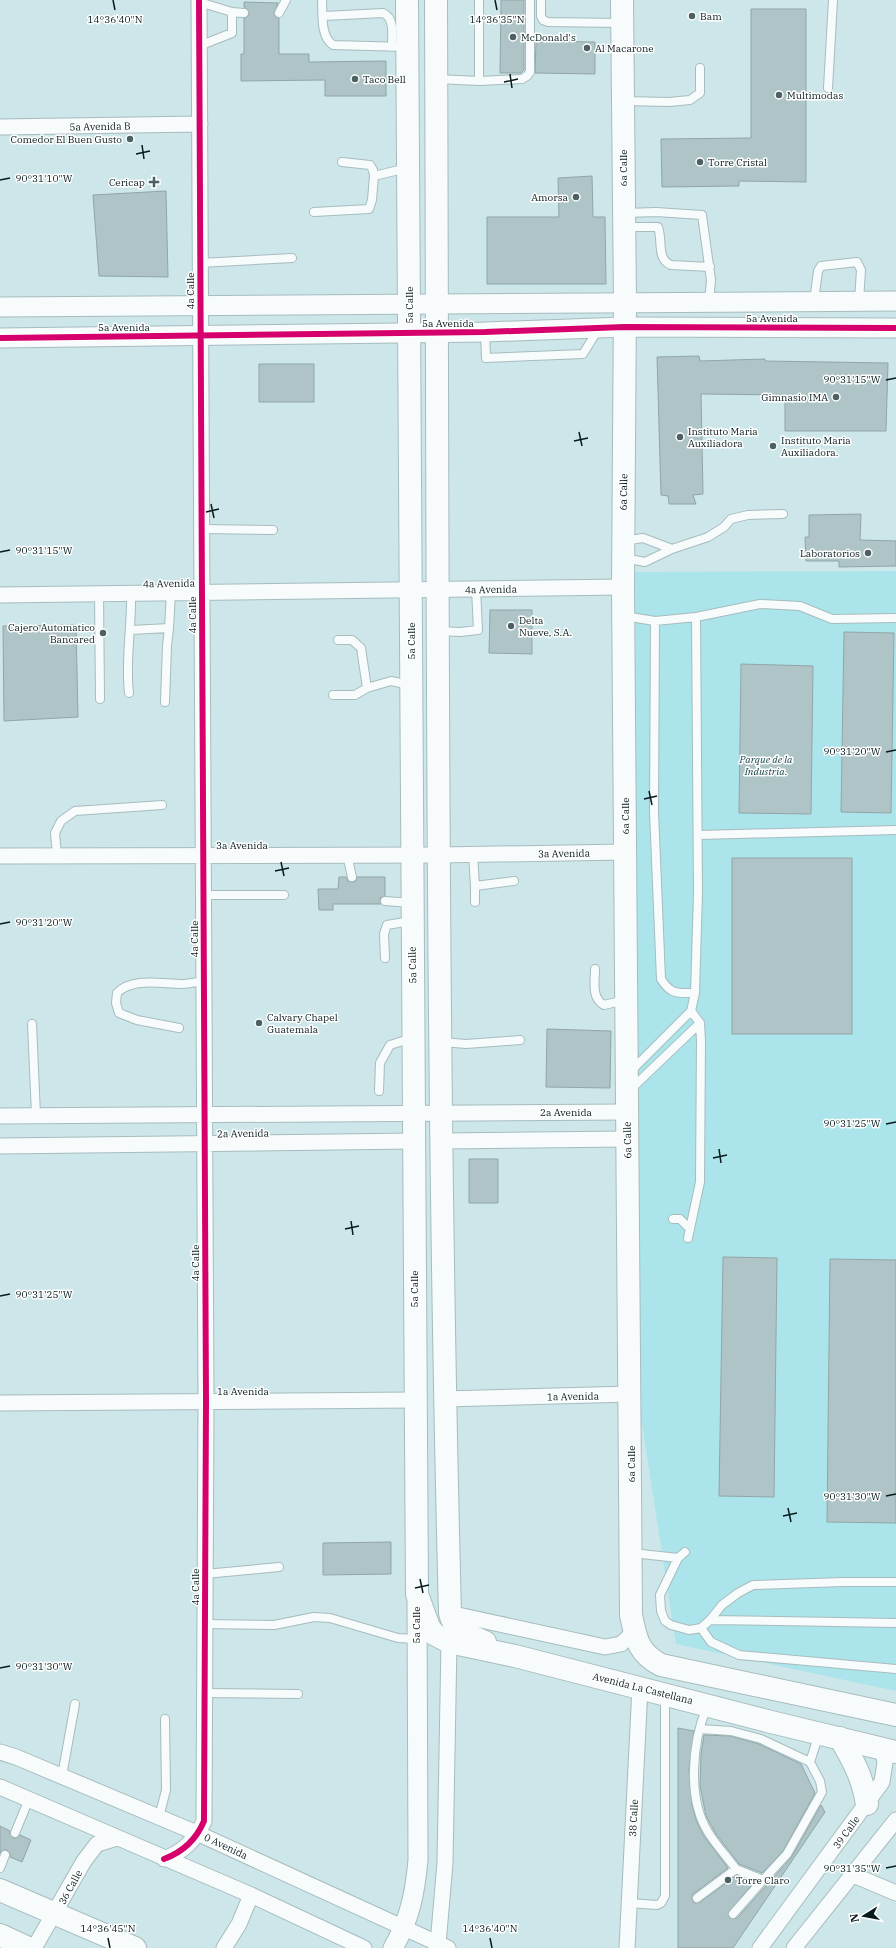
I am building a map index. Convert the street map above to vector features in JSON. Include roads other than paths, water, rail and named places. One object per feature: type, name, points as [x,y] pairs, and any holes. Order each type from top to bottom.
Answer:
[{"type":"main road","name":"5a Calle","points":[[407,0],[400,47],[408,168],[416,1594]]},
{"type":"main road","points":[[436,0],[441,1113],[444,1399],[456,1625]]},
{"type":"main road","name":"6a Calle","points":[[622,0],[625,303],[622,587],[631,1394],[631,1615],[634,1632]]},
{"type":"main road","name":"Avenida La Castellana","points":[[416,1594],[429,1627],[434,1634],[456,1625],[515,1656],[708,1705],[764,1730],[830,1736],[889,1750]]},
{"type":"main road","points":[[634,1632],[642,1651],[661,1665],[894,1715]]},
{"type":"main road","points":[[889,1750],[876,1741],[876,1725],[894,1715]]},
{"type":"main road","points":[[830,1736],[855,1764],[863,1782],[866,1804]]},
{"type":"main road","points":[[0,1890],[135,1948]]},
{"type":"main road","points":[[0,1936],[28,1948]]},
{"type":"street","name":"4a Calle","points":[[199,1],[206,1401],[204,1821],[199,1834]]},
{"type":"street","name":"5a Avenida B","points":[[0,127],[200,124]]},
{"type":"street","name":"5a Avenida","points":[[0,307],[896,301]]},
{"type":"street","name":"5a Avenida","points":[[0,338],[437,333],[624,327],[896,328]]},
{"type":"street","name":"4a Avenida","points":[[0,595],[410,591],[622,587]]},
{"type":"street","name":"3a Avenida","points":[[0,856],[440,855],[625,852]]},
{"type":"street","name":"2a Avenida","points":[[0,1116],[441,1113],[627,1093]]},
{"type":"street","points":[[442,1141],[628,1139]]},
{"type":"street","name":"2a Avenida","points":[[0,1146],[414,1141]]},
{"type":"street","name":"1a Avenida","points":[[444,1399],[631,1394]]},
{"type":"street","name":"1a Avenida","points":[[0,1403],[415,1400]]},
{"type":"street","name":"5a Calle","points":[[394,1948],[404,1929],[415,1890],[418,1860],[416,1594]]},
{"type":"street","points":[[441,1947],[456,1625]]},
{"type":"street","name":"Avenida La Castellana","points":[[456,1625],[604,1647],[621,1644],[634,1632]]},
{"type":"street","name":"38 Calle","points":[[627,1948],[640,1687]]},
{"type":"street","name":"39 Calle","points":[[760,1948],[882,1782],[885,1762],[889,1750]]},
{"type":"street","name":"0 Avenida","points":[[0,1752],[16,1757],[199,1834],[441,1947]]},
{"type":"street","points":[[0,1787],[164,1859],[251,1895],[364,1948]]},
{"type":"street","points":[[794,1948],[851,1874],[896,1820]]},
{"type":"street","points":[[164,1859],[177,1854],[199,1834]]},
{"type":"street","name":"36 Calle","points":[[34,1948],[84,1861],[97,1844],[117,1838]]},
{"type":"street","points":[[851,1874],[896,1894]]},
{"type":"street","points":[[224,1948],[239,1924],[251,1895]]},
{"type":"lane","points":[[279,13],[286,0]]},
{"type":"lane","points":[[322,0],[325,33],[328,41],[333,45],[400,47],[389,15],[383,13],[324,16]]},
{"type":"lane","points":[[479,81],[480,0]]},
{"type":"lane","points":[[436,79],[479,81],[522,79],[527,76],[530,72],[530,0]]},
{"type":"lane","points":[[541,0],[541,16],[543,20],[548,22],[622,23]]},
{"type":"lane","points":[[828,88],[833,0]]},
{"type":"lane","points":[[199,1],[232,12],[244,12]]},
{"type":"lane","points":[[199,46],[232,33],[232,12]]},
{"type":"lane","points":[[623,101],[669,102],[690,100],[700,93],[700,68]]},
{"type":"lane","points":[[314,212],[369,209],[372,200],[373,170],[370,165],[342,162]]},
{"type":"lane","points":[[374,176],[408,168]]},
{"type":"lane","points":[[623,220],[656,212],[702,215],[710,267],[711,280],[709,302]]},
{"type":"lane","points":[[623,220],[658,227],[661,234],[662,257],[666,263],[671,265],[710,267]]},
{"type":"lane","points":[[200,264],[292,258]]},
{"type":"lane","points":[[814,301],[818,270],[821,266],[857,262],[861,270],[859,301]]},
{"type":"lane","points":[[485,332],[486,358],[584,354],[599,328]]},
{"type":"lane","points":[[623,549],[645,562],[672,549],[708,537],[724,527],[731,519],[748,515],[783,514]]},
{"type":"lane","points":[[202,529],[273,530]]},
{"type":"lane","points":[[623,549],[643,538],[672,549]]},
{"type":"lane","points":[[439,631],[460,632],[478,630],[476,589]]},
{"type":"lane","points":[[165,702],[171,593]]},
{"type":"lane","points":[[99,594],[100,699]]},
{"type":"lane","points":[[129,693],[127,657],[131,630],[131,594]]},
{"type":"lane","points":[[623,616],[655,621],[696,617],[760,604],[800,606],[832,619],[896,618]]},
{"type":"lane","points":[[627,1093],[691,1011],[695,993],[698,835],[696,617]]},
{"type":"lane","points":[[655,621],[654,812],[661,979],[667,988],[675,993],[695,993]]},
{"type":"lane","points":[[131,630],[169,628]]},
{"type":"lane","points":[[338,640],[352,640],[361,648],[367,688]]},
{"type":"lane","points":[[333,695],[356,695],[367,688],[392,681],[411,685]]},
{"type":"lane","points":[[57,856],[55,832],[60,821],[75,811],[162,805]]},
{"type":"lane","points":[[698,835],[896,830]]},
{"type":"lane","points":[[473,854],[475,902]]},
{"type":"lane","points":[[347,855],[352,877]]},
{"type":"lane","points":[[475,886],[514,881]]},
{"type":"lane","points":[[203,895],[284,895]]},
{"type":"lane","points":[[385,900],[412,912]]},
{"type":"lane","points":[[385,958],[384,934],[387,925],[412,912]]},
{"type":"lane","points":[[595,969],[595,993],[599,1002],[604,1005],[626,1000]]},
{"type":"lane","points":[[179,1028],[137,1020],[119,1013],[116,1003],[117,993],[122,987],[134,984],[184,984],[204,981]]},
{"type":"lane","points":[[688,1238],[700,1182],[701,1041],[700,1023],[691,1011]]},
{"type":"lane","points":[[627,1093],[700,1023]]},
{"type":"lane","points":[[32,1024],[36,1115]]},
{"type":"lane","points":[[379,1091],[380,1063],[390,1045],[413,1038]]},
{"type":"lane","points":[[441,1042],[466,1044],[520,1040]]},
{"type":"lane","points":[[673,1219],[680,1219],[690,1229]]},
{"type":"lane","points":[[631,1553],[681,1555],[660,1595],[661,1611],[665,1621],[677,1628],[689,1630],[701,1628],[710,1620],[722,1605],[753,1585],[896,1582]]},
{"type":"lane","points":[[205,1574],[279,1567]]},
{"type":"lane","points":[[205,1624],[274,1625],[314,1617],[330,1618],[398,1638],[416,1639]]},
{"type":"lane","points":[[710,1620],[896,1623]]},
{"type":"lane","points":[[701,1628],[711,1642],[739,1655],[896,1669]]},
{"type":"lane","points":[[204,1693],[298,1694]]},
{"type":"lane","points":[[629,1903],[657,1905],[661,1903],[664,1896],[665,1694]]},
{"type":"lane","points":[[62,1776],[75,1704]]},
{"type":"lane","points":[[708,1705],[700,1725],[694,1758],[698,1807],[708,1831],[736,1869],[763,1880]]},
{"type":"lane","points":[[159,1817],[166,1790],[165,1719]]},
{"type":"lane","points":[[700,1729],[731,1731],[764,1730],[810,1762],[820,1781],[822,1792],[787,1854],[733,1914]]},
{"type":"lane","points":[[810,1762],[830,1736]]},
{"type":"lane","points":[[15,1833],[29,1799]]},
{"type":"lane","points":[[0,1868],[6,1855]]},
{"type":"lane","points":[[697,1898],[736,1869]]},
{"type":"place","name":"Bam","points":[[692,16]]},
{"type":"place","name":"McDonald's","points":[[513,37]]},
{"type":"place","name":"Al Macarone","points":[[587,48]]},
{"type":"place","name":"Taco Bell","points":[[355,79]]},
{"type":"place","name":"Multimodas","points":[[779,95]]},
{"type":"place","name":"Comedor El Buen Gusto","points":[[130,139]]},
{"type":"place","name":"Torre Cristal","points":[[700,162]]},
{"type":"place","name":"Cericap","points":[[154,182]]},
{"type":"place","name":"Amorsa","points":[[576,197]]},
{"type":"place","name":"Gimnasio IMA","points":[[836,397]]},
{"type":"place","name":"Instituto Maria Auxiliadora","points":[[680,437]]},
{"type":"place","name":"Instituto Maria Auxiliadora.","points":[[773,446]]},
{"type":"place","name":"Laboratorios","points":[[868,553]]},
{"type":"place","name":"Delta Nueve, S.A.","points":[[511,626]]},
{"type":"place","name":"Cajero Automatico Bancared","points":[[103,633]]},
{"type":"place","name":"Calvary Chapel Guatemala","points":[[259,1023]]},
{"type":"place","name":"Torre Claro","points":[[728,1880]]},
{"type":"park label","name":"Parque de la Industria.","points":[[766,764]]}]
